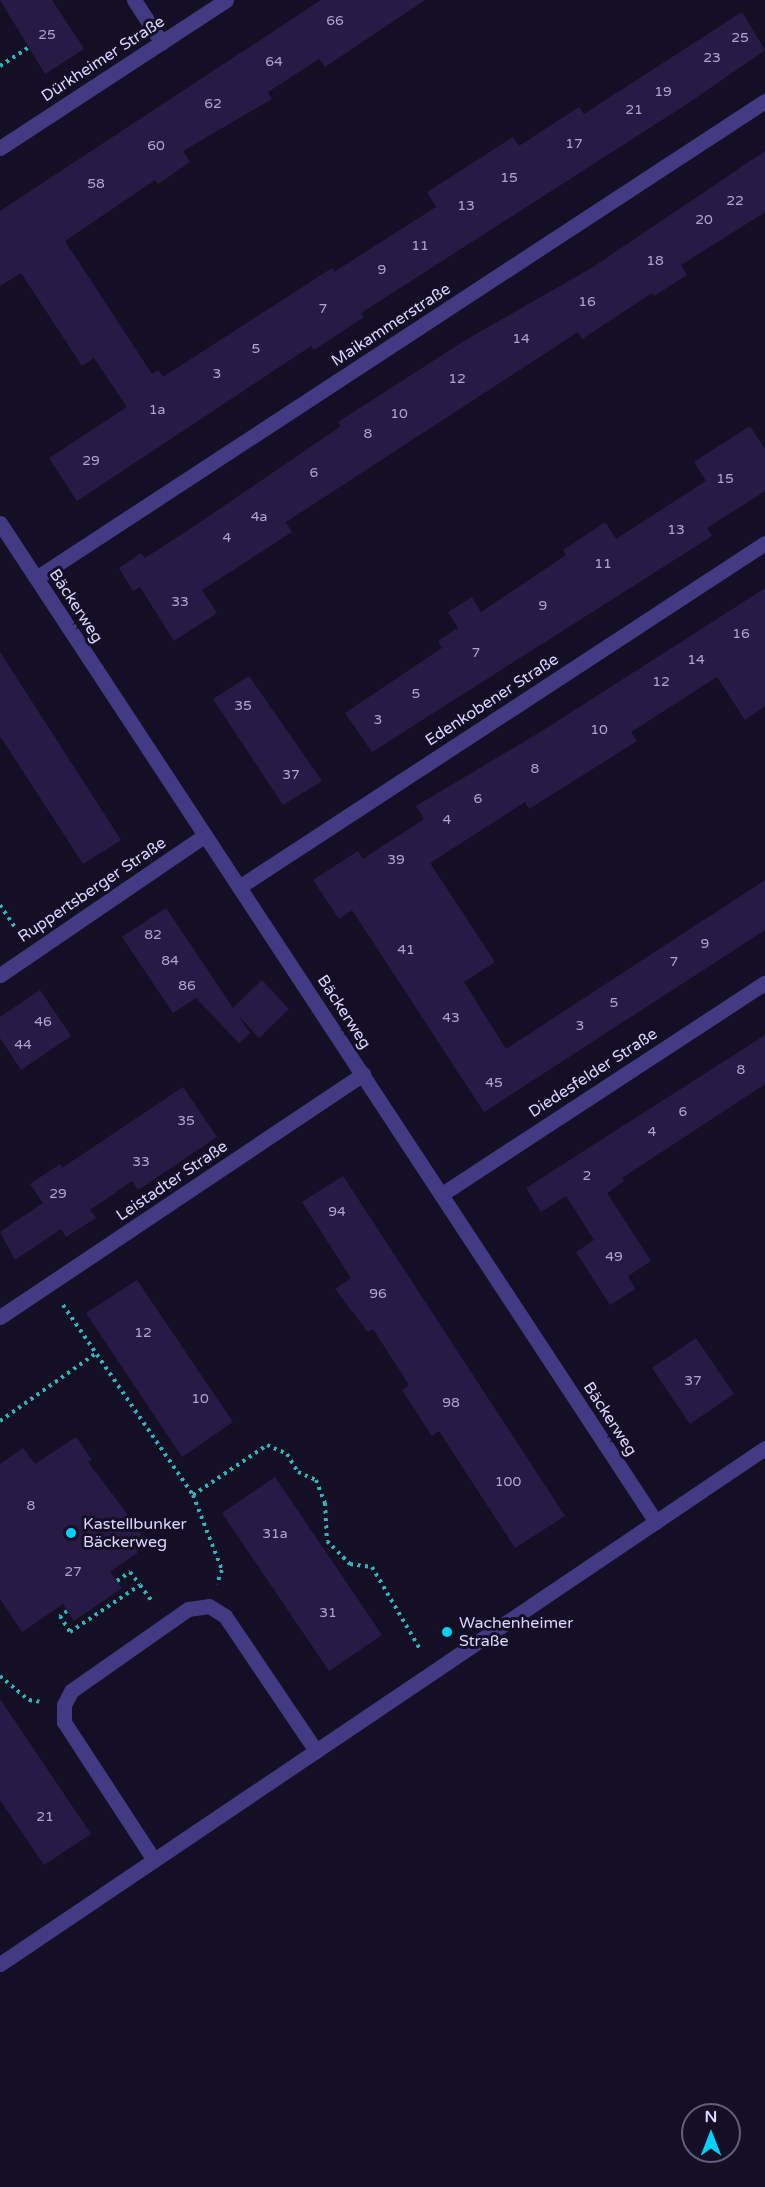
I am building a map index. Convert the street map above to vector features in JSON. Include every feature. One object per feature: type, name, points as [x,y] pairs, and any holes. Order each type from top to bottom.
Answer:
[{"type":"street","points":[[134,0],[162,42]]},
{"type":"street","name":"Dürkheimer Straße","points":[[2,142],[226,0]]},
{"type":"street","name":"Maikammerstraße","points":[[36,578],[765,101]]},
{"type":"street","name":"Bäckerweg","points":[[0,523],[656,1522]]},
{"type":"street","name":"Edenkobener Straße","points":[[239,887],[765,543]]},
{"type":"street","name":"Ruppertsberger Straße","points":[[0,975],[205,835]]},
{"type":"street","name":"Diedesfelder Straße","points":[[441,1194],[765,982]]},
{"type":"street","name":"Leistadter Straße","points":[[0,1317],[363,1074]]},
{"type":"street","points":[[0,1964],[765,1448]]},
{"type":"street","points":[[154,1860],[64,1722],[64,1705],[71,1691],[188,1609],[209,1606],[225,1616],[316,1751]]},
{"type":"path","points":[[0,66],[28,48]]},
{"type":"path","points":[[0,905],[32,953]]},
{"type":"path","points":[[50,1284],[95,1354],[193,1495],[222,1570],[209,1606]]},
{"type":"path","points":[[0,1421],[95,1354]]},
{"type":"path","points":[[193,1495],[267,1445],[287,1454],[298,1472],[316,1480],[325,1503],[327,1541],[350,1564],[372,1567],[405,1620],[432,1673]]},
{"type":"path","points":[[117,1581],[130,1572],[167,1624]]},
{"type":"path","points":[[68,1611],[60,1616],[70,1632],[140,1585]]},
{"type":"path","points":[[0,1676],[29,1700],[64,1705]]},
{"type":"building","points":[[0,0],[52,0],[84,49],[45,74]]},
{"type":"building","points":[[321,0],[425,0],[325,67],[319,59],[268,92],[272,99],[183,151],[190,162],[158,184],[155,180],[65,241],[152,374],[158,370],[163,377],[332,268],[334,272],[436,207],[427,192],[513,137],[519,146],[579,107],[584,114],[742,12],[765,50],[690,102],[361,313],[364,317],[314,350],[311,346],[77,501],[49,458],[127,407],[94,358],[82,366],[21,273],[0,286],[0,211]]},
{"type":"building","points":[[765,151],[765,212],[681,265],[687,275],[654,296],[652,293],[582,339],[578,332],[286,522],[292,532],[202,590],[217,613],[174,641],[140,587],[133,591],[119,568],[141,553],[145,558],[341,426],[338,422],[464,341],[593,267]]},
{"type":"building","points":[[750,426],[765,449],[765,491],[707,528],[712,536],[372,752],[345,713],[442,648],[438,641],[458,628],[448,612],[472,597],[481,612],[566,555],[563,550],[605,522],[616,539],[706,481],[694,462]]},
{"type":"building","points":[[765,588],[765,706],[745,720],[717,677],[631,732],[637,741],[529,809],[525,802],[430,863],[495,962],[464,982],[506,1049],[765,880],[765,930],[484,1112],[352,910],[339,919],[313,880],[358,851],[363,859],[424,819],[416,806],[542,731]]},
{"type":"building","points":[[0,652],[121,840],[83,864],[0,736]]},
{"type":"building","points":[[249,676],[322,781],[283,805],[213,699]]},
{"type":"building","points":[[166,908],[233,1008],[262,980],[289,1009],[259,1038],[238,1015],[250,1033],[239,1043],[196,998],[173,1013],[122,937]]},
{"type":"building","points":[[40,990],[71,1036],[21,1070],[0,1038],[0,1017]]},
{"type":"building","points":[[765,1035],[765,1084],[622,1178],[624,1181],[607,1193],[651,1261],[628,1276],[635,1289],[610,1305],[576,1252],[594,1240],[566,1196],[541,1212],[526,1188]]},
{"type":"building","points":[[183,1087],[217,1137],[138,1190],[132,1181],[90,1210],[96,1218],[66,1237],[61,1229],[15,1260],[0,1232],[43,1203],[30,1184],[60,1164],[62,1168]]},
{"type":"building","points":[[343,1176],[565,1516],[515,1548],[439,1431],[432,1436],[402,1390],[409,1385],[373,1329],[368,1332],[335,1289],[351,1278],[302,1202]]},
{"type":"building","points":[[137,1280],[233,1422],[182,1457],[86,1313]]},
{"type":"building","points":[[696,1338],[734,1394],[690,1424],[652,1368]]},
{"type":"building","name":"Kastellbunker Bäckerweg","points":[[76,1437],[92,1460],[88,1462],[150,1544],[110,1572],[122,1588],[74,1621],[63,1604],[22,1632],[0,1599],[0,1464],[23,1448],[35,1464]]},
{"type":"building","points":[[275,1477],[382,1635],[329,1671],[222,1513]]},
{"type":"building","points":[[0,1699],[91,1834],[44,1865],[0,1800]]},
{"type":"place","name":"Kastellbunker Bäckerweg","points":[[71,1533]]},
{"type":"place","name":"Wachenheimer Straße","points":[[447,1632]]}]
